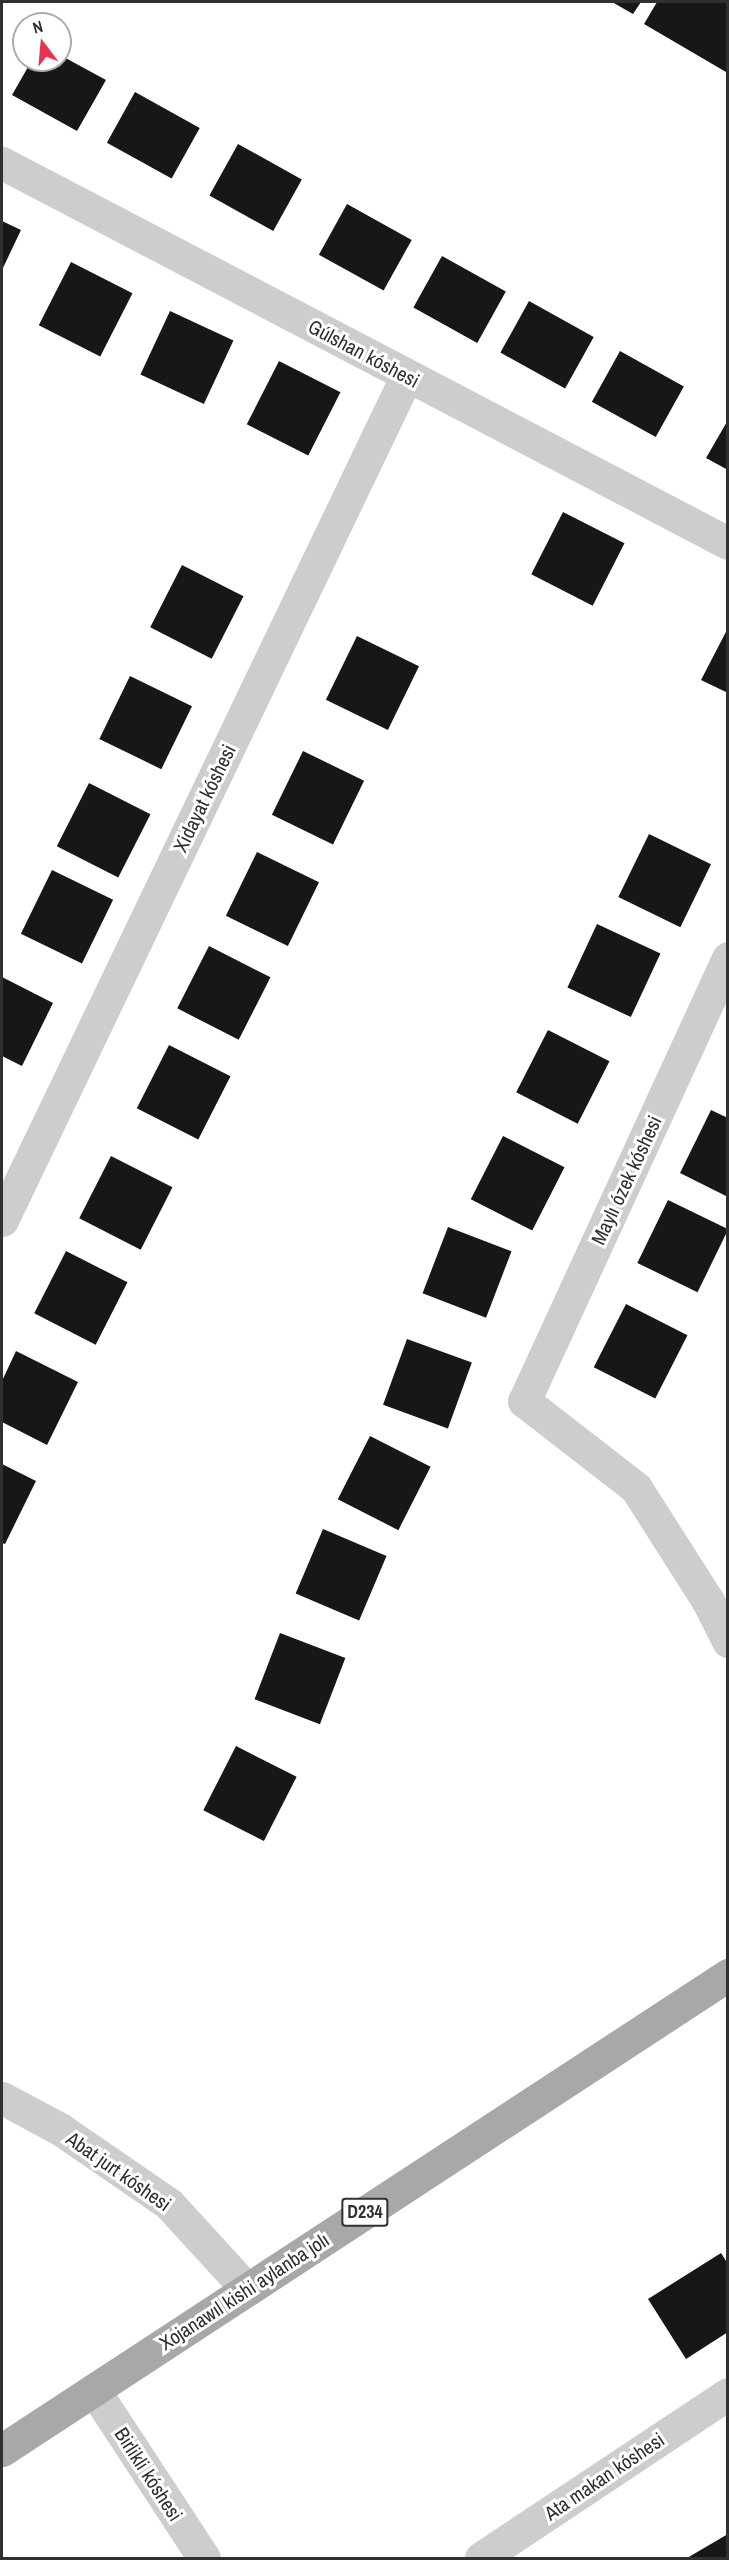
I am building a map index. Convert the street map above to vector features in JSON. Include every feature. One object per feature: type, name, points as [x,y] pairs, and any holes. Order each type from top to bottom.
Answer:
[{"type":"main road","name":"Xojanawıl kishi aylanba jolı","points":[[2,2450],[728,1975]]},
{"type":"street","name":"Gúlshan kóshesi","points":[[2,163],[728,543]]},
{"type":"street","name":"Xidayat kóshesi","points":[[2,1220],[407,375]]},
{"type":"street","name":"Maylı ózek kóshesi","points":[[728,958],[524,1401],[636,1488],[708,1601],[728,1641]]},
{"type":"street","name":"Abat jurt kóshesi","points":[[2,2098],[60,2129],[170,2204],[248,2289]]},
{"type":"street","name":"Birlikli kóshesi","points":[[94,2390],[204,2559]]},
{"type":"street","name":"Ata makan kóshesi","points":[[481,2559],[728,2394]]},
{"type":"building","points":[[612,2],[641,2],[633,14]]},
{"type":"building","points":[[657,2],[728,2],[726,72],[644,24]]},
{"type":"building","points":[[72,62],[106,80],[77,131],[12,95],[25,72],[72,72]]},
{"type":"building","points":[[135,92],[200,128],[172,179],[107,143]]},
{"type":"building","points":[[238,144],[302,179],[273,231],[209,196]]},
{"type":"building","points":[[347,204],[412,240],[384,291],[319,255]]},
{"type":"building","points":[[2,221],[21,230],[2,270]]},
{"type":"building","points":[[442,256],[506,291],[477,343],[413,308]]},
{"type":"building","points":[[71,262],[132,293],[100,357],[39,325]]},
{"type":"building","points":[[529,301],[594,337],[565,388],[500,353]]},
{"type":"building","points":[[170,311],[233,341],[204,404],[140,374]]},
{"type":"building","points":[[620,351],[684,386],[656,437],[592,402]]},
{"type":"building","points":[[279,361],[340,392],[308,456],[247,424]]},
{"type":"building","points":[[728,420],[728,470],[706,458]]},
{"type":"building","points":[[563,512],[624,543],[593,606],[531,574]]},
{"type":"building","points":[[182,565],[243,596],[212,659],[150,627]]},
{"type":"building","points":[[728,628],[728,693],[701,680]]},
{"type":"building","points":[[357,636],[419,666],[388,730],[326,700]]},
{"type":"building","points":[[130,676],[192,706],[161,769],[99,739]]},
{"type":"building","points":[[303,751],[364,781],[333,845],[272,815]]},
{"type":"building","points":[[89,783],[150,814],[118,878],[57,846]]},
{"type":"building","points":[[649,834],[711,864],[680,927],[618,897]]},
{"type":"building","points":[[257,852],[319,882],[288,946],[226,916]]},
{"type":"building","points":[[52,870],[113,900],[82,964],[21,934]]},
{"type":"building","points":[[597,924],[660,954],[631,1017],[567,987]]},
{"type":"building","points":[[209,946],[270,977],[239,1040],[177,1008]]},
{"type":"building","points":[[2,977],[53,1003],[22,1066],[2,1056]]},
{"type":"building","points":[[548,1030],[609,1061],[578,1124],[516,1092]]},
{"type":"building","points":[[169,1045],[230,1076],[198,1140],[137,1108]]},
{"type":"building","points":[[711,1110],[728,1118],[728,1197],[680,1173]]},
{"type":"building","points":[[503,1136],[564,1167],[532,1231],[471,1199]]},
{"type":"building","points":[[111,1156],[172,1187],[141,1250],[79,1218]]},
{"type":"building","points":[[668,1200],[728,1229],[698,1292],[637,1263]]},
{"type":"building","points":[[448,1227],[511,1251],[486,1318],[423,1293]]},
{"type":"building","points":[[66,1251],[127,1282],[96,1345],[34,1313]]},
{"type":"building","points":[[626,1304],[687,1335],[655,1399],[594,1367]]},
{"type":"building","points":[[407,1339],[472,1363],[448,1428],[383,1405]]},
{"type":"building","points":[[16,1351],[78,1382],[47,1445],[2,1422],[2,1381]]},
{"type":"building","points":[[370,1436],[431,1467],[398,1530],[338,1499]]},
{"type":"building","points":[[2,1464],[36,1481],[5,1544],[2,1543]]},
{"type":"building","points":[[323,1529],[387,1556],[359,1620],[296,1593]]},
{"type":"building","points":[[280,1633],[345,1658],[320,1724],[255,1699]]},
{"type":"building","points":[[236,1746],[297,1777],[264,1841],[203,1810]]},
{"type":"building","points":[[721,2253],[728,2264],[728,2332],[686,2359],[648,2299]]},
{"type":"building","points":[[728,2534],[728,2558],[687,2558]]}]
